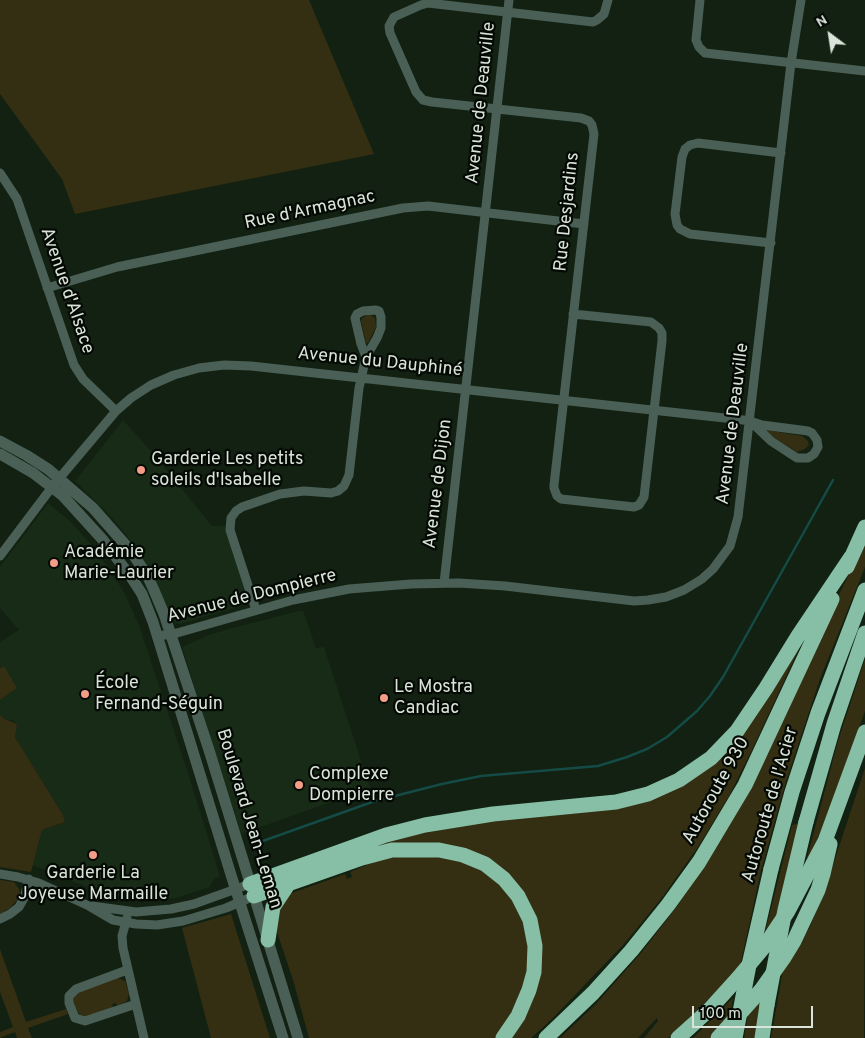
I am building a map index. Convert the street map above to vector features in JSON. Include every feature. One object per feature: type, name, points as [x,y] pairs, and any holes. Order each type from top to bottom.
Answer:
[{"type":"highway","name":"Autoroute 930","points":[[546,1038],[593,993],[631,951],[676,895],[708,848],[751,772],[865,526]]},
{"type":"highway","points":[[248,894],[386,835],[418,827],[493,814],[624,800],[655,791],[679,780],[711,758],[737,730],[851,557]]},
{"type":"highway","name":"Autoroute de l'Acier","points":[[735,1038],[748,965],[792,792],[838,658],[865,590]]},
{"type":"highway","points":[[762,1038],[787,903],[806,822],[834,724],[865,633]]},
{"type":"highway","points":[[678,1038],[733,984],[788,912],[809,873],[837,810],[865,732]]},
{"type":"highway","points":[[718,1038],[769,979],[804,922],[823,874],[837,810]]},
{"type":"highway","points":[[248,894],[289,883],[374,854],[406,849],[433,849],[475,859],[494,871],[511,887],[526,911],[533,932],[536,953],[534,972],[527,997],[518,1016],[503,1038]]},
{"type":"highway","points":[[268,940],[273,907],[289,883]]},
{"type":"street","name":"Avenue de Deauville","points":[[466,389],[509,0]]},
{"type":"street","points":[[498,110],[423,100],[416,92],[390,33],[389,26],[394,17],[425,4],[593,22],[604,14],[608,0]]},
{"type":"street","points":[[700,0],[696,40],[699,47],[705,52],[865,72]]},
{"type":"street","name":"Avenue de Deauville","points":[[444,583],[505,586],[634,600],[660,599],[684,590],[701,580],[713,569],[725,553],[732,540],[738,517],[791,63],[802,0]]},
{"type":"street","name":"Rue Desjardins","points":[[498,110],[581,118],[589,121],[594,134],[554,485],[556,493],[562,499],[620,506],[634,507],[639,505],[643,500],[654,410]]},
{"type":"street","points":[[771,243],[690,234],[676,225],[675,214],[683,153],[690,145],[698,144],[781,153]]},
{"type":"street","name":"Avenue d'Alsace","points":[[0,173],[17,199],[76,370],[116,411]]},
{"type":"street","name":"Rue d'Armagnac","points":[[47,288],[117,267],[403,208],[428,206],[584,224]]},
{"type":"street","points":[[256,610],[230,530],[231,518],[242,507],[280,494],[304,491],[331,493],[338,491],[344,486],[349,475],[361,378],[366,357],[381,328],[382,318],[379,311],[376,310],[363,311],[357,314],[355,318],[366,357]]},
{"type":"street","points":[[573,314],[651,322],[659,328],[662,332],[662,341],[654,410]]},
{"type":"street","name":"Avenue du Dauphiné","points":[[0,556],[56,482],[116,411],[138,393],[158,381],[182,372],[216,365],[251,366],[750,421],[762,425],[812,433],[818,443],[816,451],[808,458],[797,458],[771,440],[750,421]]},
{"type":"street","name":"Avenue de Dijon","points":[[444,583],[466,389]]},
{"type":"street","name":"Boulevard Jean-Leman","points":[[0,441],[26,455],[56,482],[93,508],[130,550],[154,588],[171,634],[248,894],[283,1038]]},
{"type":"street","name":"Boulevard Jean-Leman","points":[[0,454],[56,482],[131,577],[144,599],[158,636],[235,889],[248,894],[268,940],[298,1038]]},
{"type":"street","name":"Avenue de Dompierre","points":[[158,636],[308,597],[398,584],[444,583]]},
{"type":"street","points":[[0,874],[29,879],[89,906],[113,920],[141,925],[175,923],[202,916],[248,894]]},
{"type":"street","points":[[0,919],[19,907],[24,898],[29,879]]},
{"type":"street","points":[[89,906],[130,911],[159,911],[184,907],[235,889]]},
{"type":"street","points":[[130,911],[125,923],[122,941],[127,970],[144,1038]]},
{"type":"street","points":[[127,970],[76,989],[69,996],[68,1003],[75,1018],[84,1021],[136,1004]]},
{"type":"shaded area","points":[[0,0],[309,0],[374,154],[75,214],[62,179],[0,94]]},
{"type":"shaded area","points":[[368,315],[375,318],[376,327],[368,343],[366,343],[361,321],[362,318]]},
{"type":"shaded area","points":[[123,420],[152,452],[212,526],[225,526],[246,595],[244,595],[244,603],[241,606],[180,624],[175,623],[148,567],[132,542],[113,519],[75,481]]},
{"type":"shaded area","points":[[766,430],[802,436],[808,441],[809,445],[797,452],[766,432]]},
{"type":"shaded area","points":[[48,503],[70,521],[97,551],[124,592],[139,625],[220,876],[214,879],[210,887],[176,898],[139,901],[99,892],[33,865],[42,830],[65,822],[63,815],[15,737],[17,725],[14,721],[2,718],[0,714],[0,700],[17,688],[3,666],[0,668],[0,642],[19,630],[0,608],[0,567]]},
{"type":"shaded area","points":[[865,541],[865,567],[820,679],[785,785],[761,871],[740,966],[668,1038],[644,1038],[658,1021],[657,1018],[638,1038],[560,1038],[595,1005],[641,953],[678,905],[717,846]]},
{"type":"shaded area","points":[[303,610],[316,648],[324,647],[370,788],[241,834],[182,647],[228,629]]},
{"type":"shaded area","points":[[799,649],[729,796],[698,847],[661,899],[624,944],[551,1020],[531,1038],[510,1038],[541,944],[490,862],[370,850],[387,840],[680,785]]},
{"type":"shaded area","points":[[865,659],[865,711],[826,819],[804,869],[838,741]]},
{"type":"shaded area","points":[[4,666],[17,688],[0,700],[0,668]]},
{"type":"shaded area","points":[[0,714],[3,718],[17,725],[15,737],[63,815],[65,822],[42,830],[31,872],[0,867]]},
{"type":"shaded area","points":[[865,768],[864,1038],[771,1038],[783,970],[801,944],[811,924],[829,877]]},
{"type":"shaded area","points":[[799,823],[778,915],[765,932],[792,825]]},
{"type":"shaded area","points":[[440,855],[480,867],[507,890],[523,916],[530,961],[516,1008],[496,1038],[309,1038],[276,929],[278,912],[286,898],[292,893],[345,874],[347,879],[352,877],[350,872],[381,859]]},
{"type":"shaded area","points":[[0,880],[14,882],[20,893],[18,899],[10,908],[0,914]]},
{"type":"shaded area","points":[[231,914],[270,1038],[211,1038],[182,928]]},
{"type":"shaded area","points":[[0,949],[26,1022],[66,1009],[68,1014],[28,1028],[32,1038],[17,1038],[15,1032],[0,1038],[0,1032],[13,1027],[0,992]]},
{"type":"shaded area","points":[[118,978],[125,981],[129,994],[127,1001],[117,1006],[116,1003],[112,1004],[113,1007],[87,1017],[80,1016],[74,1004],[74,997],[77,993]]},
{"type":"shaded area","points":[[733,998],[729,1020],[712,1038],[693,1038]]},
{"type":"shaded area","points":[[762,999],[756,1038],[744,1038],[748,1015]]},
{"type":"waterway","points":[[260,842],[375,801],[481,776],[598,766],[647,749],[667,737],[697,711],[723,677],[833,480]]},
{"type":"place","name":"Garderie Les petits soleils d'Isabelle","points":[[141,470]]},
{"type":"place","name":"Académie Marie-Laurier","points":[[54,563]]},
{"type":"place","name":"École Fernand-Séguin","points":[[85,694]]},
{"type":"place","name":"Le Mostra Candiac","points":[[384,698]]},
{"type":"place","name":"Complexe Dompierre","points":[[299,785]]},
{"type":"place","name":"Garderie La Joyeuse Marmaille","points":[[93,855]]}]
